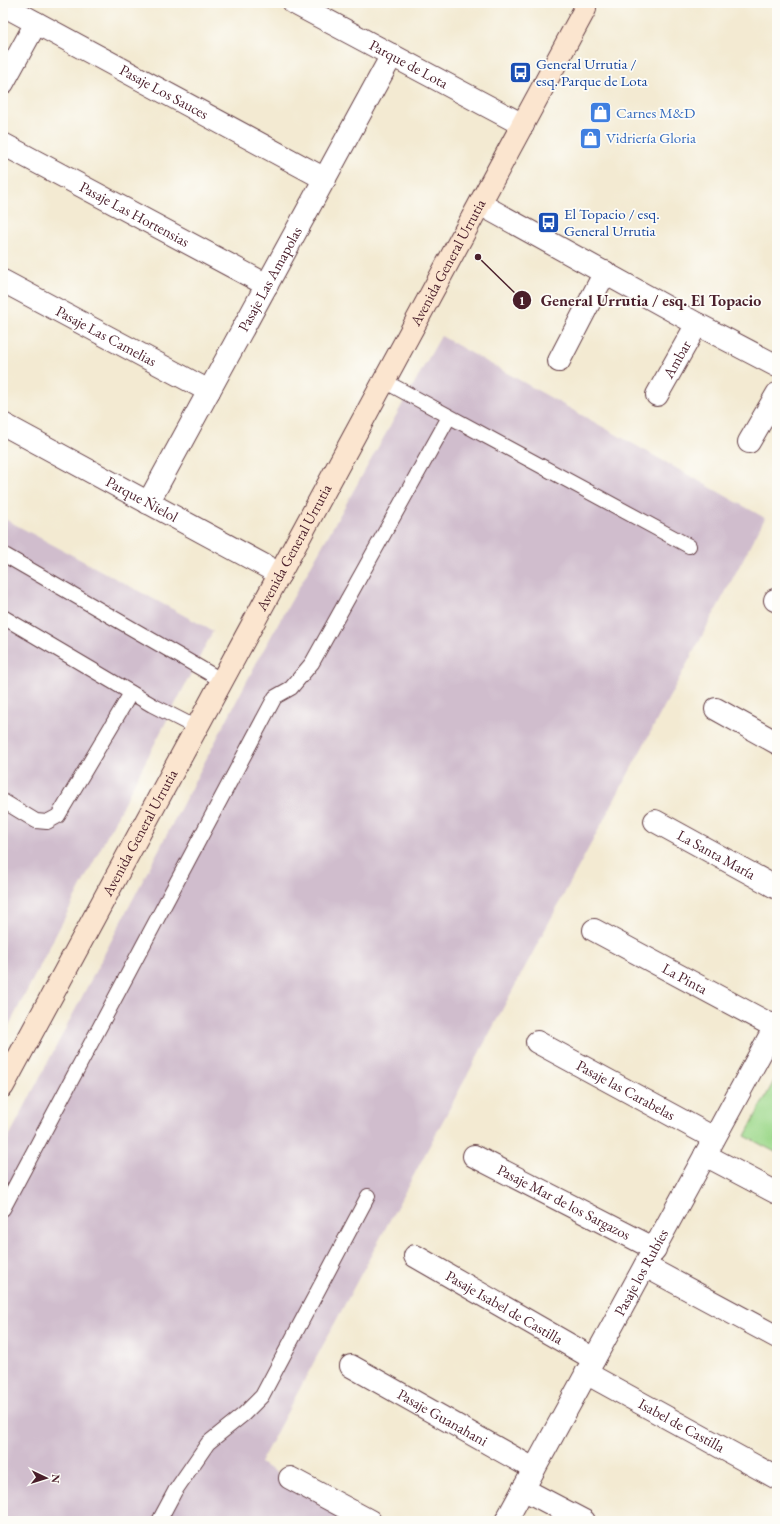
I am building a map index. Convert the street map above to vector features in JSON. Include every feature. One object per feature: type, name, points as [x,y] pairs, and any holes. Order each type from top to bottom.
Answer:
[{"type":"main road","name":"Avenida General Urrutia","points":[[3,1086],[197,728],[221,680],[523,125],[585,5]]},
{"type":"street","name":"Parque de Lota","points":[[294,3],[523,125]]},
{"type":"street","name":"Pasaje Los Sauces","points":[[3,6],[324,179]]},
{"type":"street","points":[[3,83],[36,23]]},
{"type":"street","name":"Pasaje Las Amapolas","points":[[148,503],[392,55]]},
{"type":"street","name":"Pasaje Las Hortensias","points":[[3,144],[267,285]]},
{"type":"street","points":[[480,204],[697,324],[777,366]]},
{"type":"street","points":[[559,361],[605,272]]},
{"type":"street","name":"Pasaje Las Camelias","points":[[3,281],[209,392]]},
{"type":"street","name":"Ambar","points":[[657,395],[697,324]]},
{"type":"street","points":[[748,442],[777,394]]},
{"type":"street","name":"Parque Ńielol","points":[[3,424],[280,574]]},
{"type":"street","points":[[716,709],[777,743]]},
{"type":"street","name":"La Santa María","points":[[655,821],[777,888]]},
{"type":"street","name":"La Pinta","points":[[594,930],[776,1025]]},
{"type":"street","name":"Pasaje los Rubíes","points":[[506,1521],[776,1025]]},
{"type":"street","name":"Pasaje las Carabelas","points":[[537,1042],[710,1146],[777,1194]]},
{"type":"street","name":"Pasaje Mar de los Sargazos","points":[[474,1156],[650,1257],[777,1337]]},
{"type":"street","name":"Pasaje Isabel de Castilla","points":[[415,1256],[590,1366]]},
{"type":"street","name":"Pasaje Guanahani","points":[[351,1366],[534,1469]]},
{"type":"street","name":"Isabel de Castilla","points":[[590,1366],[777,1478]]},
{"type":"street","points":[[290,1478],[370,1521]]},
{"type":"street","points":[[523,1489],[584,1521]]},
{"type":"lane","points":[[384,381],[689,546]]},
{"type":"lane","points":[[3,1209],[275,697],[291,688],[312,663],[449,417]]},
{"type":"lane","points":[[3,554],[221,680]]},
{"type":"lane","points":[[3,617],[131,693],[197,728]]},
{"type":"lane","points":[[3,801],[36,821],[47,822],[58,816],[131,693]]},
{"type":"lane","points":[[159,1521],[175,1491],[208,1443],[244,1414],[262,1396],[368,1196]]},
{"type":"shaded area","points":[[441,336],[765,518],[260,1463],[360,1521],[3,1521],[3,1148],[260,656]]},
{"type":"shaded area","points":[[3,518],[213,631],[3,1037]]},
{"type":"green space","points":[[777,1075],[777,1153],[745,1136]]},
{"type":"place","name":"General Urrutia / esq. Parque de Lota","points":[[520,73]]},
{"type":"place","name":"Carnes M&D","points":[[601,113]]},
{"type":"place","name":"Vidriería Gloria","points":[[591,138]]},
{"type":"place","name":"El Topacio / esq. General Urrutia","points":[[548,223]]},
{"type":"place","name":"General Urrutia / esq. El Topacio","points":[[478,257]]}]
